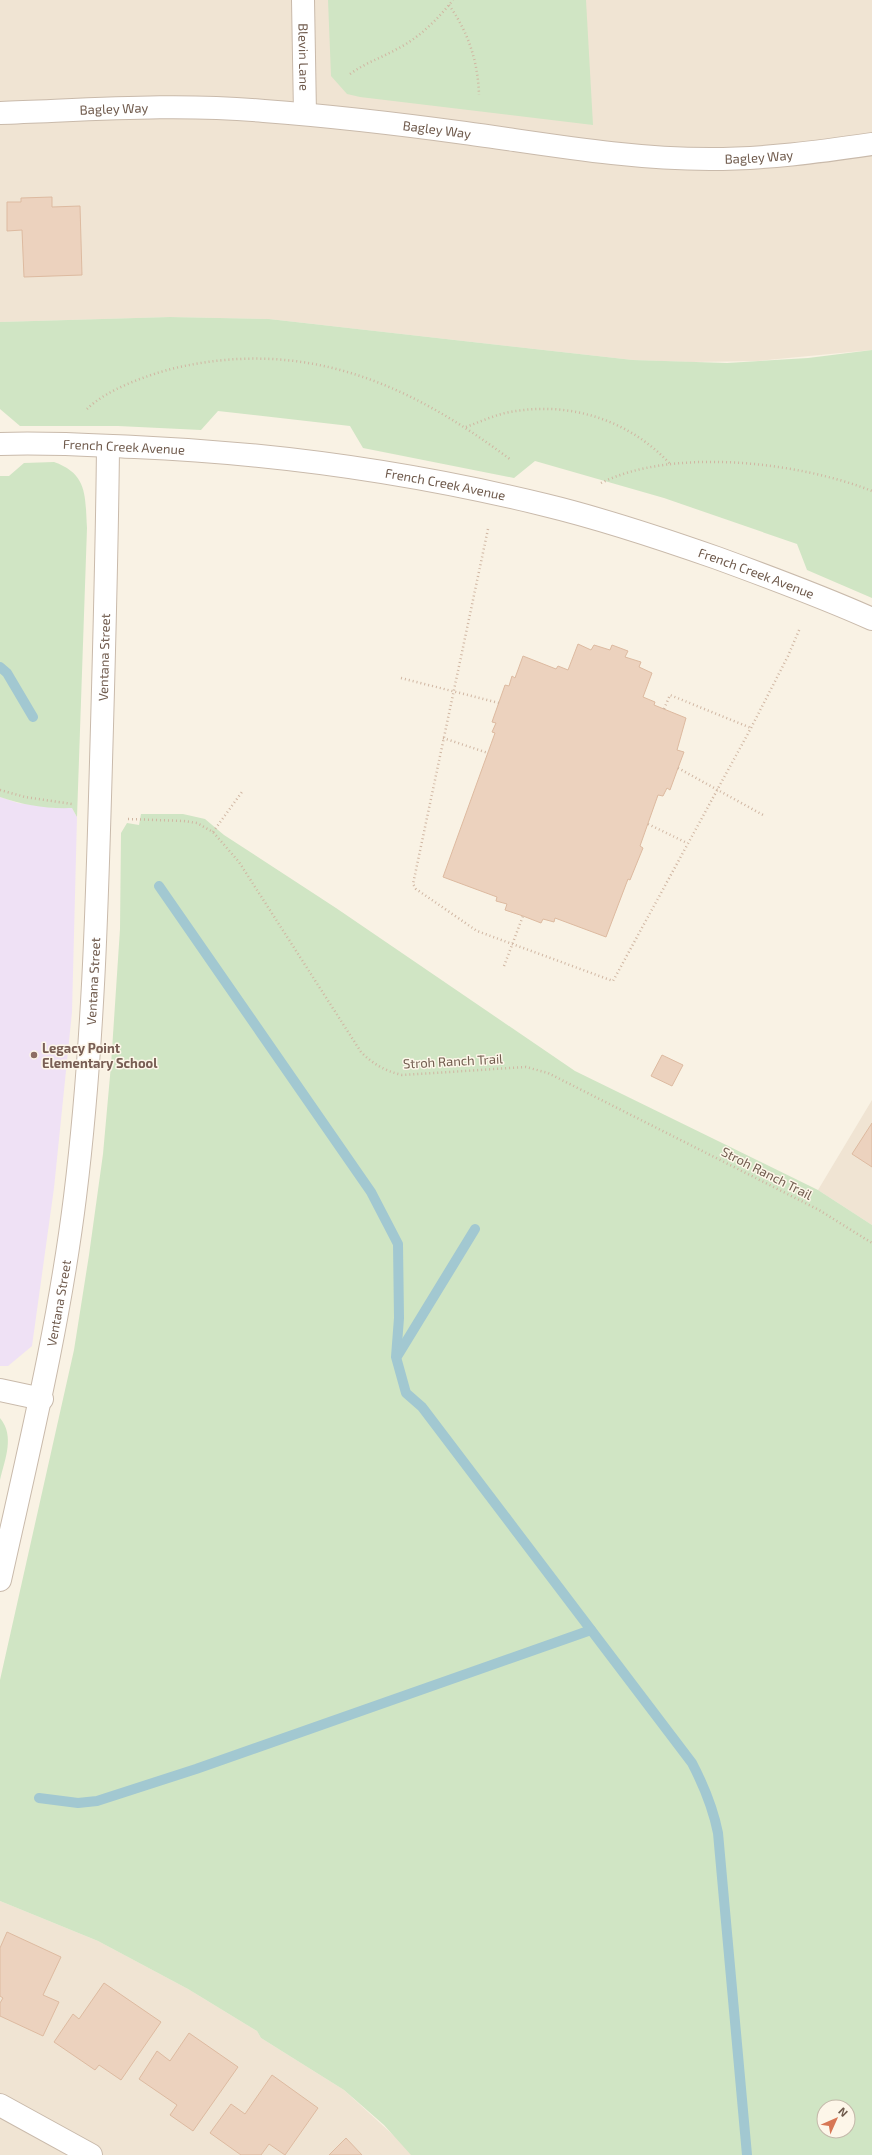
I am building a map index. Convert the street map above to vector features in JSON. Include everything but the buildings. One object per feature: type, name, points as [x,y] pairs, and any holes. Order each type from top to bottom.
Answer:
[{"type":"street","name":"Blevin Lane","points":[[303,0],[305,114]]},
{"type":"street","name":"Bagley Way","points":[[0,113],[204,108],[305,114],[465,133],[532,143],[671,158],[710,159],[794,155],[872,144]]},
{"type":"street","name":"French Creek Avenue","points":[[0,444],[108,446],[205,451],[334,464],[492,492],[588,516],[672,543],[762,574],[872,619]]},
{"type":"street","name":"Ventana Street","points":[[0,1580],[42,1399],[68,1252],[82,1140],[92,1029],[99,858],[108,446]]},
{"type":"street","points":[[0,1390],[42,1399]]},
{"type":"street","points":[[0,2105],[91,2155]]},
{"type":"path","points":[[350,74],[359,67],[409,42],[430,25],[452,0]]},
{"type":"path","points":[[449,4],[462,25],[472,51],[478,73],[479,95]]},
{"type":"path","points":[[87,409],[99,398],[140,379],[164,371],[224,360],[282,358],[346,371],[408,395],[466,427],[511,460]]},
{"type":"path","points":[[466,427],[515,411],[553,410],[585,414],[613,422],[624,428],[648,443],[671,465]]},
{"type":"path","points":[[602,483],[623,474],[671,465],[715,463],[792,468],[841,480],[872,491]]},
{"type":"path","points":[[488,529],[413,884],[416,889],[477,931],[613,981],[751,728],[788,656],[800,628]]},
{"type":"path","points":[[401,678],[454,690],[498,703]]},
{"type":"path","points":[[664,709],[670,695],[751,728]]},
{"type":"path","points":[[443,738],[488,753]]},
{"type":"path","points":[[678,768],[718,788],[763,815]]},
{"type":"path","points":[[0,790],[25,798],[75,804]]},
{"type":"path","points":[[213,832],[242,792]]},
{"type":"path","name":"Stroh Ranch Trail","points":[[124,819],[184,821],[197,823],[213,832],[238,862],[361,1052],[378,1066],[402,1074],[526,1067],[548,1073],[820,1210],[872,1243]]},
{"type":"path","points":[[648,824],[687,843]]},
{"type":"path","points":[[504,966],[523,916]]},
{"type":"shaded area","points":[[0,0],[872,0],[872,350],[758,361],[692,362],[633,360],[269,319],[170,317],[0,322]]},
{"type":"shaded area","name":"Legacy Point Elementary School","points":[[0,797],[18,803],[56,808],[72,808],[77,817],[72,1012],[54,1188],[32,1346],[8,1366],[0,1366]]},
{"type":"shaded area","points":[[872,1100],[872,1225],[818,1190]]},
{"type":"shaded area","points":[[0,1901],[98,1941],[188,1989],[257,2031],[261,2038],[344,2090],[415,2155],[0,2155]]},
{"type":"green space","points":[[328,0],[586,0],[593,125],[360,97],[347,94],[331,76]]},
{"type":"green space","points":[[170,317],[269,319],[633,360],[727,363],[808,358],[872,350],[872,598],[807,570],[797,544],[664,498],[535,461],[514,478],[363,448],[350,426],[218,411],[201,430],[118,426],[20,426],[0,409],[0,322]]},
{"type":"green space","points":[[54,462],[65,467],[79,480],[85,496],[86,506],[87,528],[77,817],[72,808],[35,806],[0,797],[0,476],[9,476],[24,463]]},
{"type":"green space","points":[[141,814],[183,814],[205,819],[224,835],[336,908],[575,1071],[818,1190],[872,1225],[872,2155],[411,2155],[384,2125],[344,2090],[261,2038],[257,2031],[188,1989],[98,1941],[0,1901],[0,1680],[74,1350],[89,1255],[103,1154],[111,1065],[120,929],[121,833],[127,823],[139,825]]},
{"type":"green space","points":[[0,1418],[5,1425],[7,1432],[8,1448],[0,1480]]},
{"type":"waterway","points":[[0,667],[7,673],[33,717]]},
{"type":"waterway","points":[[159,886],[371,1192],[398,1244],[399,1318],[396,1357],[406,1393],[422,1407],[692,1763],[708,1797],[718,1833],[747,2155]]},
{"type":"waterway","points":[[398,1355],[475,1229]]},
{"type":"waterway","points":[[39,1798],[78,1803],[97,1801],[196,1769],[591,1630]]},
{"type":"place","name":"Legacy Point Elementary School","points":[[34,1055]]}]
